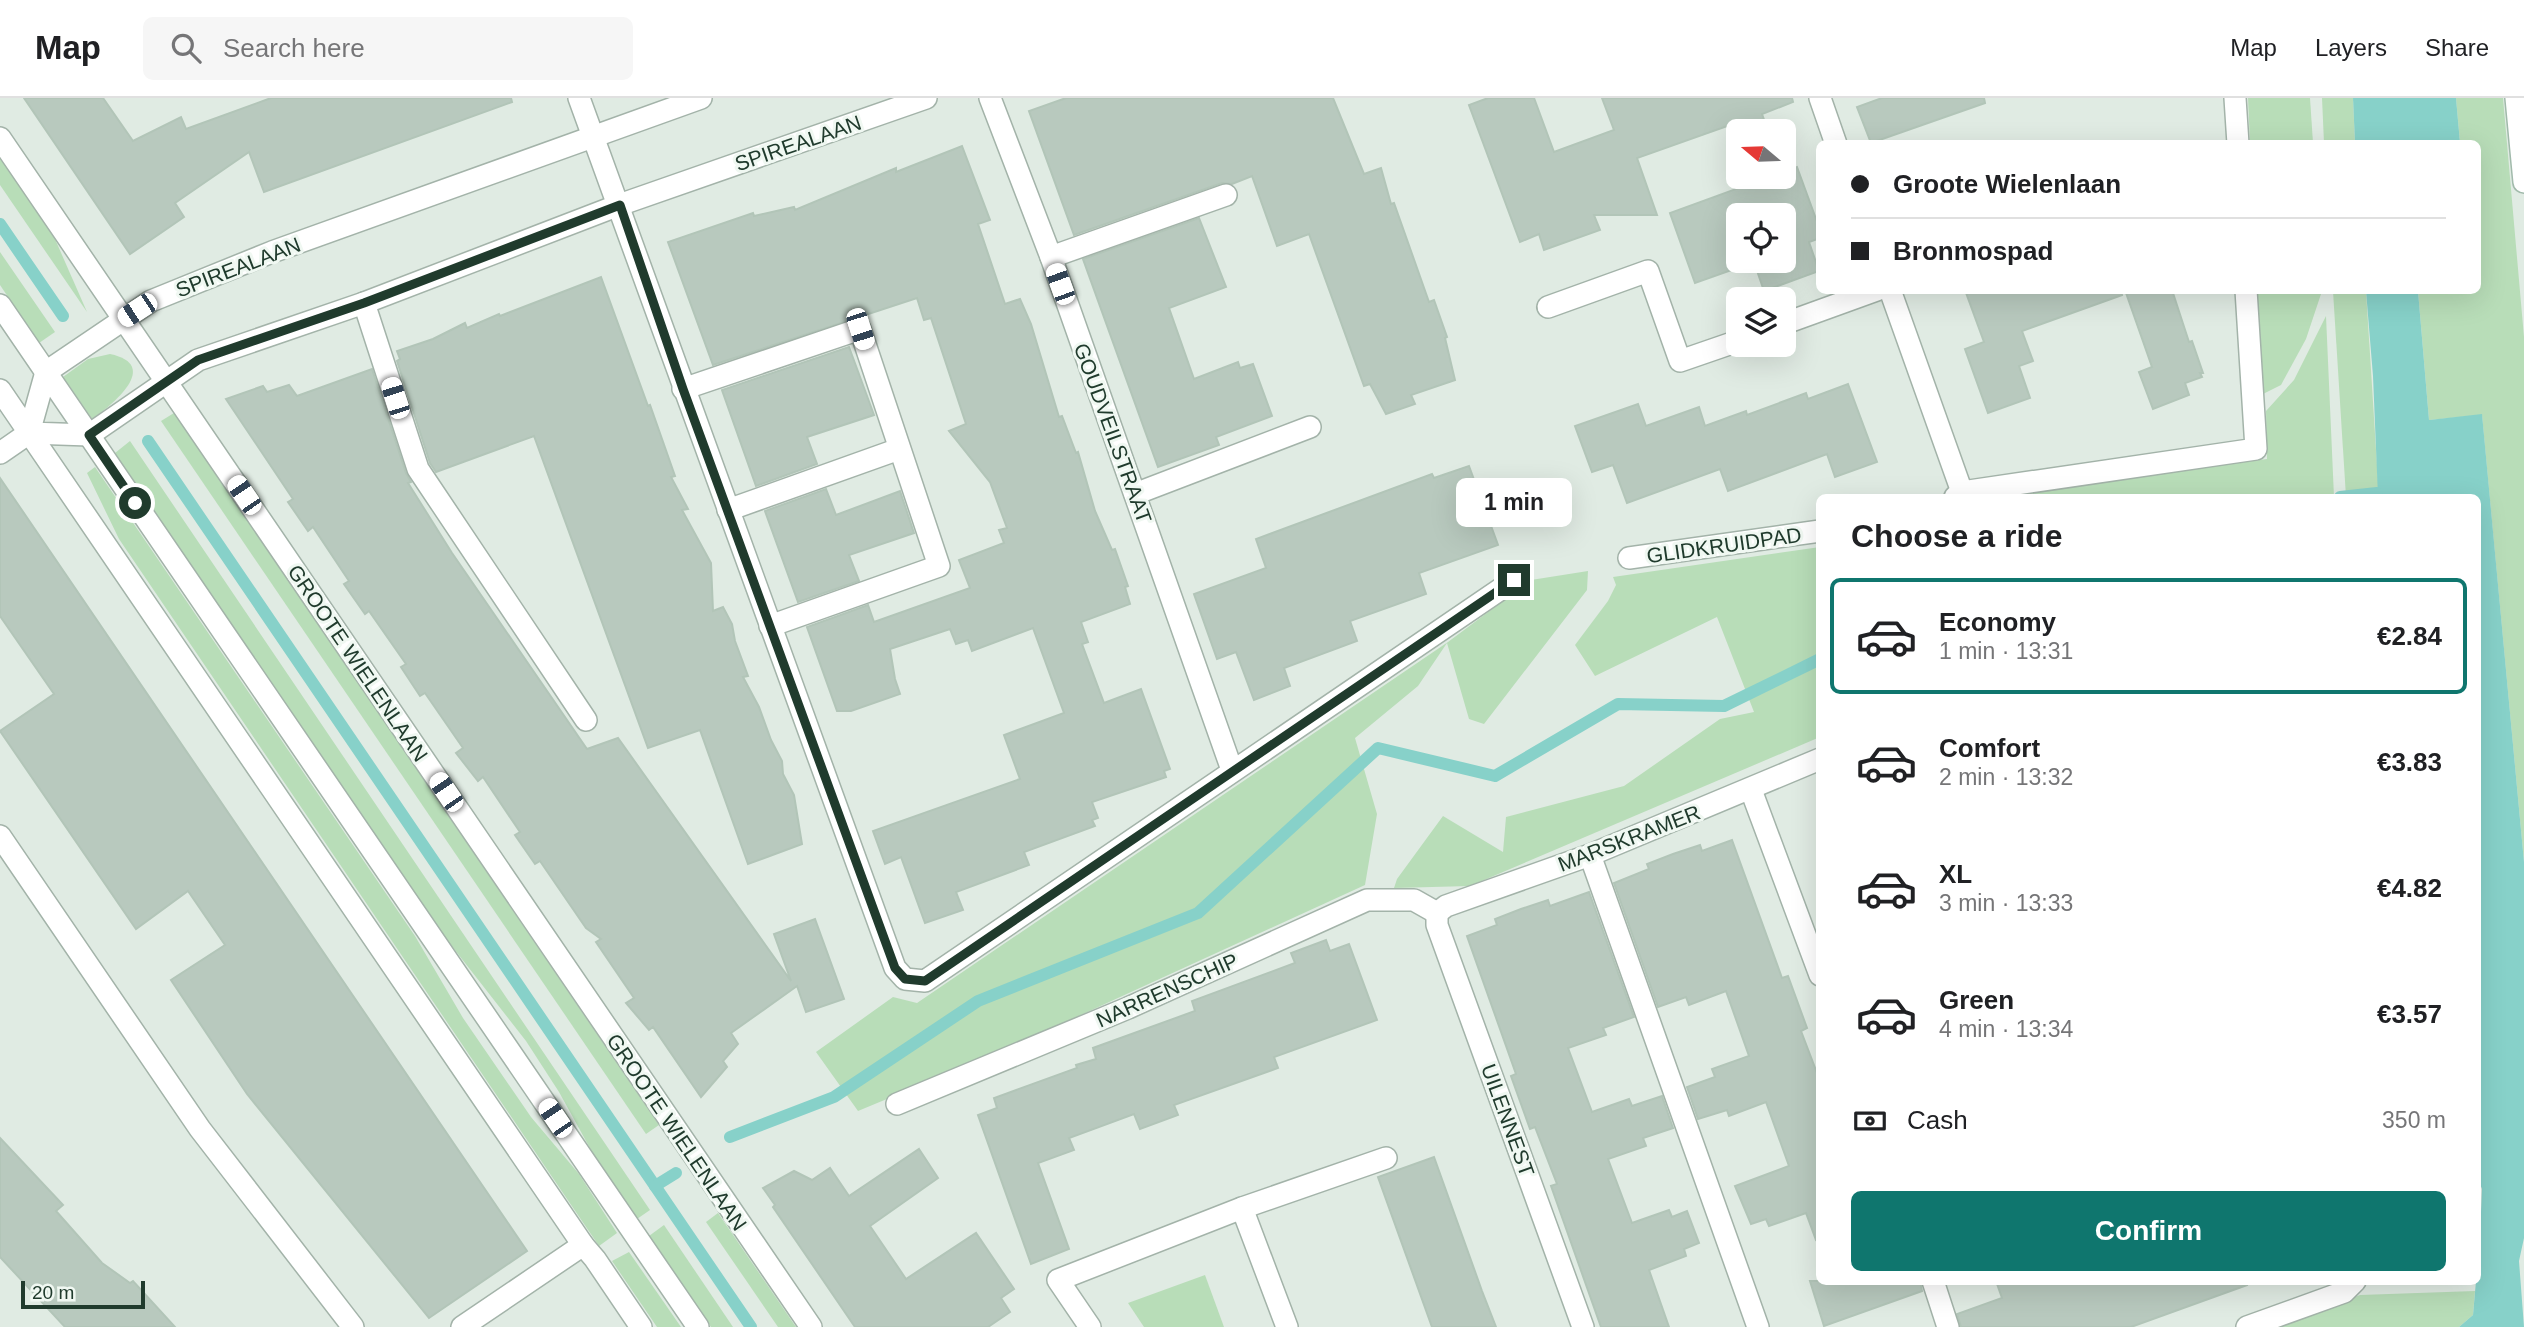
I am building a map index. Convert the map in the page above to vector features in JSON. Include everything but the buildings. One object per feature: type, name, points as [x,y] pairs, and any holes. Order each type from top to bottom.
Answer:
[{"type":"street","points":[[579,98],[895,968],[905,979],[925,981],[1514,580]]},
{"type":"street","name":"SPIREALAAN","points":[[46,372],[151,301],[272,252],[701,98]]},
{"type":"street","name":"SPIREALAAN","points":[[89,435],[198,360],[364,303],[620,205],[926,98]]},
{"type":"street","name":"GOUDVEILSTRAAT","points":[[990,98],[1051,257],[1232,771]]},
{"type":"street","points":[[1820,98],[1835,140]]},
{"type":"street","points":[[2235,98],[2238,140]]},
{"type":"street","points":[[2516,98],[2524,182]]},
{"type":"street","name":"GROOTE WIELENLAAN","points":[[0,138],[811,1327]]},
{"type":"street","points":[[1051,257],[1226,195]]},
{"type":"street","points":[[1548,307],[1648,271],[1680,361],[1726,345]]},
{"type":"street","points":[[1796,319],[1866,294]]},
{"type":"street","points":[[1891,294],[1958,494],[2256,449],[2246,294]]},
{"type":"street","points":[[364,303],[418,469],[586,720]]},
{"type":"street","points":[[0,305],[698,1327]]},
{"type":"street","points":[[683,389],[860,329],[939,566],[770,626]]},
{"type":"street","points":[[29,433],[46,372]]},
{"type":"street","points":[[0,390],[641,1327]]},
{"type":"street","points":[[1135,494],[1310,427]]},
{"type":"street","points":[[0,453],[29,433],[89,435]]},
{"type":"street","points":[[728,510],[899,449]]},
{"type":"street","name":"GLIDKRUIDPAD","points":[[1629,558],[1816,532]]},
{"type":"street","name":"MARSKRAMER","points":[[1437,913],[1446,906],[1590,855],[1816,762]]},
{"type":"street","points":[[1751,790],[1816,964]]},
{"type":"street","points":[[0,836],[200,1129],[353,1327]]},
{"type":"street","points":[[1590,855],[1758,1327]]},
{"type":"street","name":"NARRENSCHIP","points":[[897,1104],[1128,1008],[1367,900],[1414,900],[1437,913]]},
{"type":"street","name":"UILENNEST","points":[[1437,913],[1437,925],[1583,1327]]},
{"type":"street","points":[[1090,1327],[1058,1280],[1242,1208],[1386,1158]]},
{"type":"street","points":[[1242,1208],[1287,1327]]},
{"type":"street","points":[[462,1327],[583,1245]]},
{"type":"street","points":[[1934,1285],[1948,1327]]},
{"type":"street","points":[[2247,1327],[2344,1292],[2351,1285]]},
{"type":"green space","points":[[2248,98],[2310,98],[2313,140],[2250,140]]},
{"type":"green space","points":[[2322,98],[2353,98],[2355,140],[2324,140]]},
{"type":"green space","points":[[2456,98],[2503,98],[2524,337],[2524,862],[2482,415],[2429,420],[2418,294],[2481,294],[2481,140],[2460,140]]},
{"type":"green space","points":[[0,158],[55,239],[87,312],[0,185]]},
{"type":"green space","points":[[0,252],[55,332],[39,343],[0,285]]},
{"type":"green space","points":[[2257,294],[2321,294],[2306,339],[2281,385],[2263,394]]},
{"type":"green space","points":[[2333,294],[2366,294],[2379,494],[2346,494]]},
{"type":"green space","points":[[2326,316],[2334,494],[2010,494],[2267,459],[2266,411],[2294,380]]},
{"type":"green space","points":[[110,354],[125,359],[132,367],[132,376],[120,395],[92,419],[63,377],[88,359]]},
{"type":"green space","points":[[174,413],[659,1125],[646,1134],[161,421]]},
{"type":"green space","points":[[130,441],[650,1210],[637,1219],[597,1161],[559,1092],[526,1041],[433,922],[115,453]]},
{"type":"green space","points":[[95,467],[415,936],[463,1018],[531,1117],[579,1174],[617,1233],[599,1246],[119,539],[87,473]]},
{"type":"green space","points":[[1816,548],[1816,739],[1470,886],[1394,888],[1397,879],[1443,816],[1503,852],[1506,817],[1624,786],[1720,719],[1754,712],[1717,617],[1595,676],[1575,645],[1608,601],[1616,585],[1613,577]]},
{"type":"green space","points":[[1588,571],[1587,590],[1484,724],[1469,719],[1447,643],[1418,686],[1355,738],[1377,814],[1365,885],[1000,1052],[858,1111],[816,1052],[893,997],[917,1003],[1448,642],[1531,580]]},
{"type":"green space","points":[[718,1213],[796,1327],[778,1327],[706,1222]]},
{"type":"green space","points":[[664,1225],[733,1327],[711,1327],[649,1236]]},
{"type":"green space","points":[[629,1252],[681,1327],[657,1327],[612,1261]]},
{"type":"green space","points":[[1205,1275],[1224,1327],[1144,1327],[1128,1303]]},
{"type":"green space","points":[[2475,1291],[2473,1315],[2459,1327],[2274,1327],[2360,1295]]},
{"type":"water","points":[[2353,98],[2456,98],[2460,140],[2355,140]]},
{"type":"water","points":[[2366,294],[2418,294],[2429,420],[2482,414],[2524,862],[2524,1238],[2519,1261],[2524,1327],[2459,1327],[2473,1315],[2476,1285],[2481,1285],[2481,494],[2378,494]]},
{"type":"waterway","points":[[0,224],[63,316]]},
{"type":"waterway","points":[[148,441],[751,1327]]},
{"type":"waterway","points":[[2368,494],[2377,493]]},
{"type":"waterway","points":[[730,1137],[834,1097],[978,1001],[1198,913],[1378,748],[1495,776],[1618,704],[1724,706],[1816,661]]},
{"type":"waterway","points":[[655,1186],[676,1173]]},
{"type":"route","points":[[135,503],[89,435],[198,360],[364,303],[620,205],[683,389],[895,968],[905,979],[925,981],[1514,580]]}]
